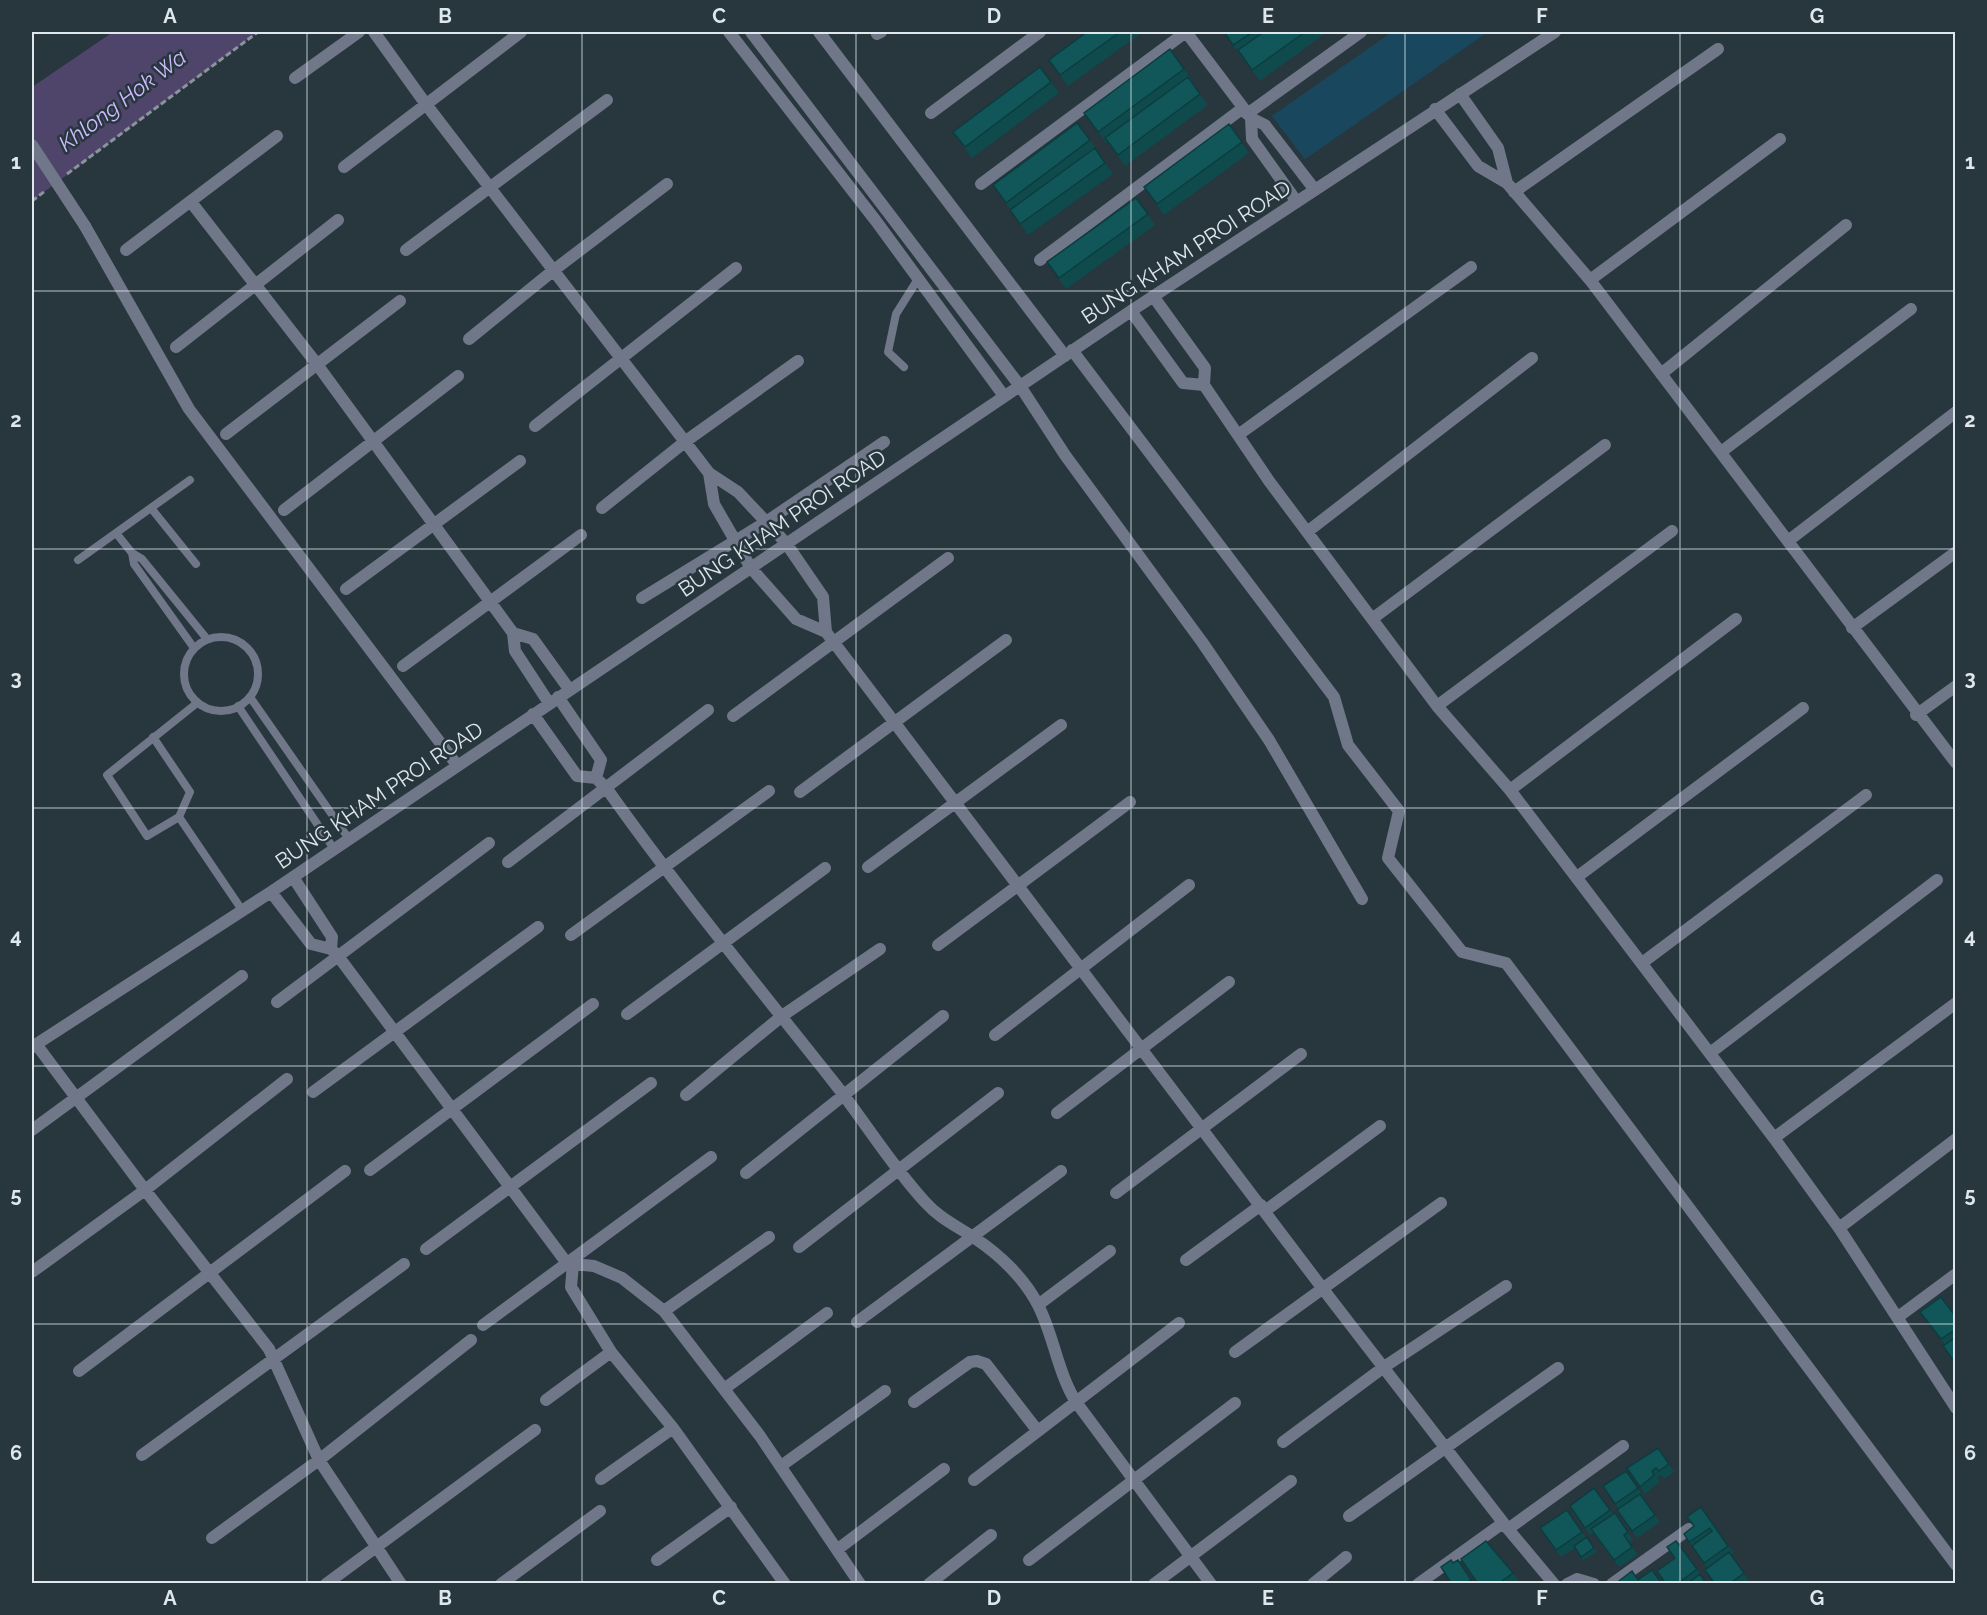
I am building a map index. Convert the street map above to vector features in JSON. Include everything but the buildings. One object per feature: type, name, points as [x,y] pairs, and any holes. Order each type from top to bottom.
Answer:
[{"type":"street","points":[[295,78],[359,32]]},
{"type":"street","points":[[374,32],[425,103],[687,441],[709,473],[738,492],[786,543],[823,597],[830,637]]},
{"type":"street","points":[[344,167],[521,32]]},
{"type":"street","points":[[729,32],[918,279],[1004,396]]},
{"type":"street","points":[[751,32],[1020,386],[1072,464],[1202,642],[1269,740],[1362,899]]},
{"type":"street","points":[[819,32],[1334,698],[1348,745],[1399,811],[1388,858],[1462,952],[1506,963],[1956,1565]]},
{"type":"street","points":[[931,113],[1040,32]]},
{"type":"street","points":[[1040,260],[1361,32]]},
{"type":"street","name":"BUNG KHAM PROI ROAD","points":[[34,1045],[271,892],[1153,296],[1554,32]]},
{"type":"street","points":[[981,184],[1191,33],[1247,113],[1265,125],[1315,190]]},
{"type":"street","points":[[1511,187],[1718,49]]},
{"type":"street","points":[[1460,94],[1498,148],[1511,187]]},
{"type":"street","points":[[406,250],[607,100]]},
{"type":"street","points":[[1435,109],[1478,166],[1511,187],[1590,280],[1788,541],[1916,715],[1956,763]]},
{"type":"street","points":[[1247,113],[1252,139],[1297,202]]},
{"type":"street","points":[[126,250],[277,136]]},
{"type":"street","points":[[1590,280],[1780,140]]},
{"type":"street","points":[[32,145],[86,226],[189,409],[457,765]]},
{"type":"street","points":[[470,339],[554,270],[667,184]]},
{"type":"street","points":[[191,202],[316,363],[513,633],[515,651],[601,760],[596,778]]},
{"type":"street","points":[[176,347],[257,286],[338,220]]},
{"type":"street","points":[[1661,374],[1846,225]]},
{"type":"street","points":[[1238,435],[1471,267]]},
{"type":"street","points":[[535,426],[736,268]]},
{"type":"street","points":[[1153,296],[1206,368],[1204,385],[1307,532],[1437,706],[1510,790],[1774,1138],[1839,1228],[1956,1408]]},
{"type":"street","points":[[226,434],[400,301]]},
{"type":"street","points":[[1720,452],[1911,309]]},
{"type":"street","points":[[1131,311],[1183,383],[1204,385]]},
{"type":"street","points":[[1307,532],[1532,358]]},
{"type":"street","points":[[602,508],[687,441],[798,361]]},
{"type":"street","points":[[284,510],[374,443],[458,376]]},
{"type":"street","points":[[1788,541],[1956,412]]},
{"type":"street","points":[[642,598],[766,522],[884,442]]},
{"type":"street","points":[[1372,620],[1605,445]]},
{"type":"street","points":[[346,589],[520,461]]},
{"type":"street","points":[[709,473],[714,504],[751,567],[796,619],[830,637],[1323,1289],[1505,1526],[1554,1584]]},
{"type":"street","points":[[1437,706],[1672,531]]},
{"type":"street","points":[[403,666],[581,535]]},
{"type":"street","points":[[1851,628],[1956,552]]},
{"type":"street","points":[[733,716],[830,637],[948,558]]},
{"type":"street","points":[[1510,790],[1736,619]]},
{"type":"street","points":[[513,633],[532,639],[569,689]]},
{"type":"street","points":[[800,792],[1006,640]]},
{"type":"street","points":[[1916,715],[1956,686]]},
{"type":"street","points":[[1577,877],[1803,708]]},
{"type":"street","points":[[508,862],[708,710]]},
{"type":"street","points":[[533,714],[577,776],[596,778],[607,789],[662,867],[843,1094],[898,1170],[940,1216],[996,1253],[1038,1305],[1062,1376],[1076,1402],[1211,1584]]},
{"type":"street","points":[[868,867],[1061,726]]},
{"type":"street","points":[[571,935],[769,790]]},
{"type":"street","points":[[1642,963],[1866,795]]},
{"type":"street","points":[[938,945],[1130,802]]},
{"type":"street","points":[[277,1002],[335,952],[489,843]]},
{"type":"street","points":[[627,1014],[825,868]]},
{"type":"street","points":[[293,877],[332,937],[335,952],[570,1263],[571,1287],[611,1352],[673,1428],[785,1583]]},
{"type":"street","points":[[1710,1053],[1937,880]]},
{"type":"street","points":[[994,1035],[1189,885]]},
{"type":"street","points":[[271,892],[311,944],[335,952]]},
{"type":"street","points":[[313,1092],[538,927]]},
{"type":"street","points":[[686,1095],[782,1016],[880,949]]},
{"type":"street","points":[[32,1130],[242,976]]},
{"type":"street","points":[[1057,1113],[1229,982]]},
{"type":"street","points":[[1774,1138],[1956,1003]]},
{"type":"street","points":[[370,1170],[593,1004]]},
{"type":"street","points":[[746,1173],[944,1016]]},
{"type":"street","points":[[34,1045],[269,1349],[319,1460],[401,1584]]},
{"type":"street","points":[[1116,1193],[1301,1054]]},
{"type":"street","points":[[32,1272],[145,1190],[287,1079]]},
{"type":"street","points":[[426,1249],[651,1083]]},
{"type":"street","points":[[799,1246],[998,1093]]},
{"type":"street","points":[[1186,1260],[1380,1126]]},
{"type":"street","points":[[1839,1228],[1956,1139]]},
{"type":"street","points":[[483,1326],[711,1157]]},
{"type":"street","points":[[79,1371],[209,1271],[345,1171]]},
{"type":"street","points":[[856,1322],[974,1238],[1061,1171]]},
{"type":"street","points":[[1235,1352],[1441,1203]]},
{"type":"street","points":[[664,1311],[769,1237]]},
{"type":"street","points":[[1038,1305],[1110,1251]]},
{"type":"street","points":[[570,1263],[594,1266],[622,1278],[664,1311],[781,1466],[860,1584]]},
{"type":"street","points":[[142,1455],[404,1264]]},
{"type":"street","points":[[1898,1317],[1956,1274]]},
{"type":"street","points":[[1283,1442],[1383,1367],[1506,1286]]},
{"type":"street","points":[[724,1389],[827,1313]]},
{"type":"street","points":[[974,1480],[1179,1323]]},
{"type":"street","points":[[212,1538],[319,1460],[471,1340]]},
{"type":"street","points":[[546,1400],[611,1352]]},
{"type":"street","points":[[914,1402],[970,1362],[977,1360],[986,1364],[1037,1430]]},
{"type":"street","points":[[1349,1516],[1558,1368]]},
{"type":"street","points":[[781,1466],[885,1391]]},
{"type":"street","points":[[1029,1560],[1132,1479],[1235,1403]]},
{"type":"street","points":[[601,1479],[673,1428]]},
{"type":"street","points":[[326,1584],[535,1430]]},
{"type":"street","points":[[1418,1584],[1623,1446]]},
{"type":"street","points":[[838,1549],[944,1469]]},
{"type":"street","points":[[1154,1584],[1291,1481]]},
{"type":"street","points":[[657,1560],[731,1507]]},
{"type":"street","points":[[501,1584],[600,1511]]},
{"type":"street","points":[[1612,1584],[1689,1529]]},
{"type":"street","points":[[929,1584],[991,1535]]},
{"type":"street","points":[[1313,1584],[1346,1557]]},
{"type":"street","points":[[1567,1584],[1577,1579],[1594,1584]]},
{"type":"lane","points":[[904,367],[888,352],[896,314],[918,279]]},
{"type":"lane","points":[[78,560],[190,480]]},
{"type":"lane","points":[[151,508],[196,564]]},
{"type":"lane","points":[[116,533],[132,553],[142,560],[207,639]]},
{"type":"lane","points":[[132,553],[134,564],[195,648]]},
{"type":"lane","points":[[226,637],[244,644],[250,651],[258,669],[255,688],[250,697],[238,706],[215,711],[197,703],[190,696],[183,678],[186,659],[195,648],[207,639],[226,637]]},
{"type":"lane","points":[[250,697],[349,839]]},
{"type":"lane","points":[[153,737],[190,792],[179,817],[147,836],[107,777],[108,773],[153,737],[197,703]]},
{"type":"lane","points":[[238,706],[334,849]]},
{"type":"lane","points":[[179,817],[242,910]]},
{"type":"path","points":[[59,180],[258,32]]},
{"type":"path","points":[[32,201],[50,187]]},
{"type":"shaded area","points":[[1392,32],[1488,32],[1305,159],[1272,116]]},
{"type":"water","name":"Khlong Hok Wa","points":[[113,32],[258,32],[32,201],[32,87]]}]
